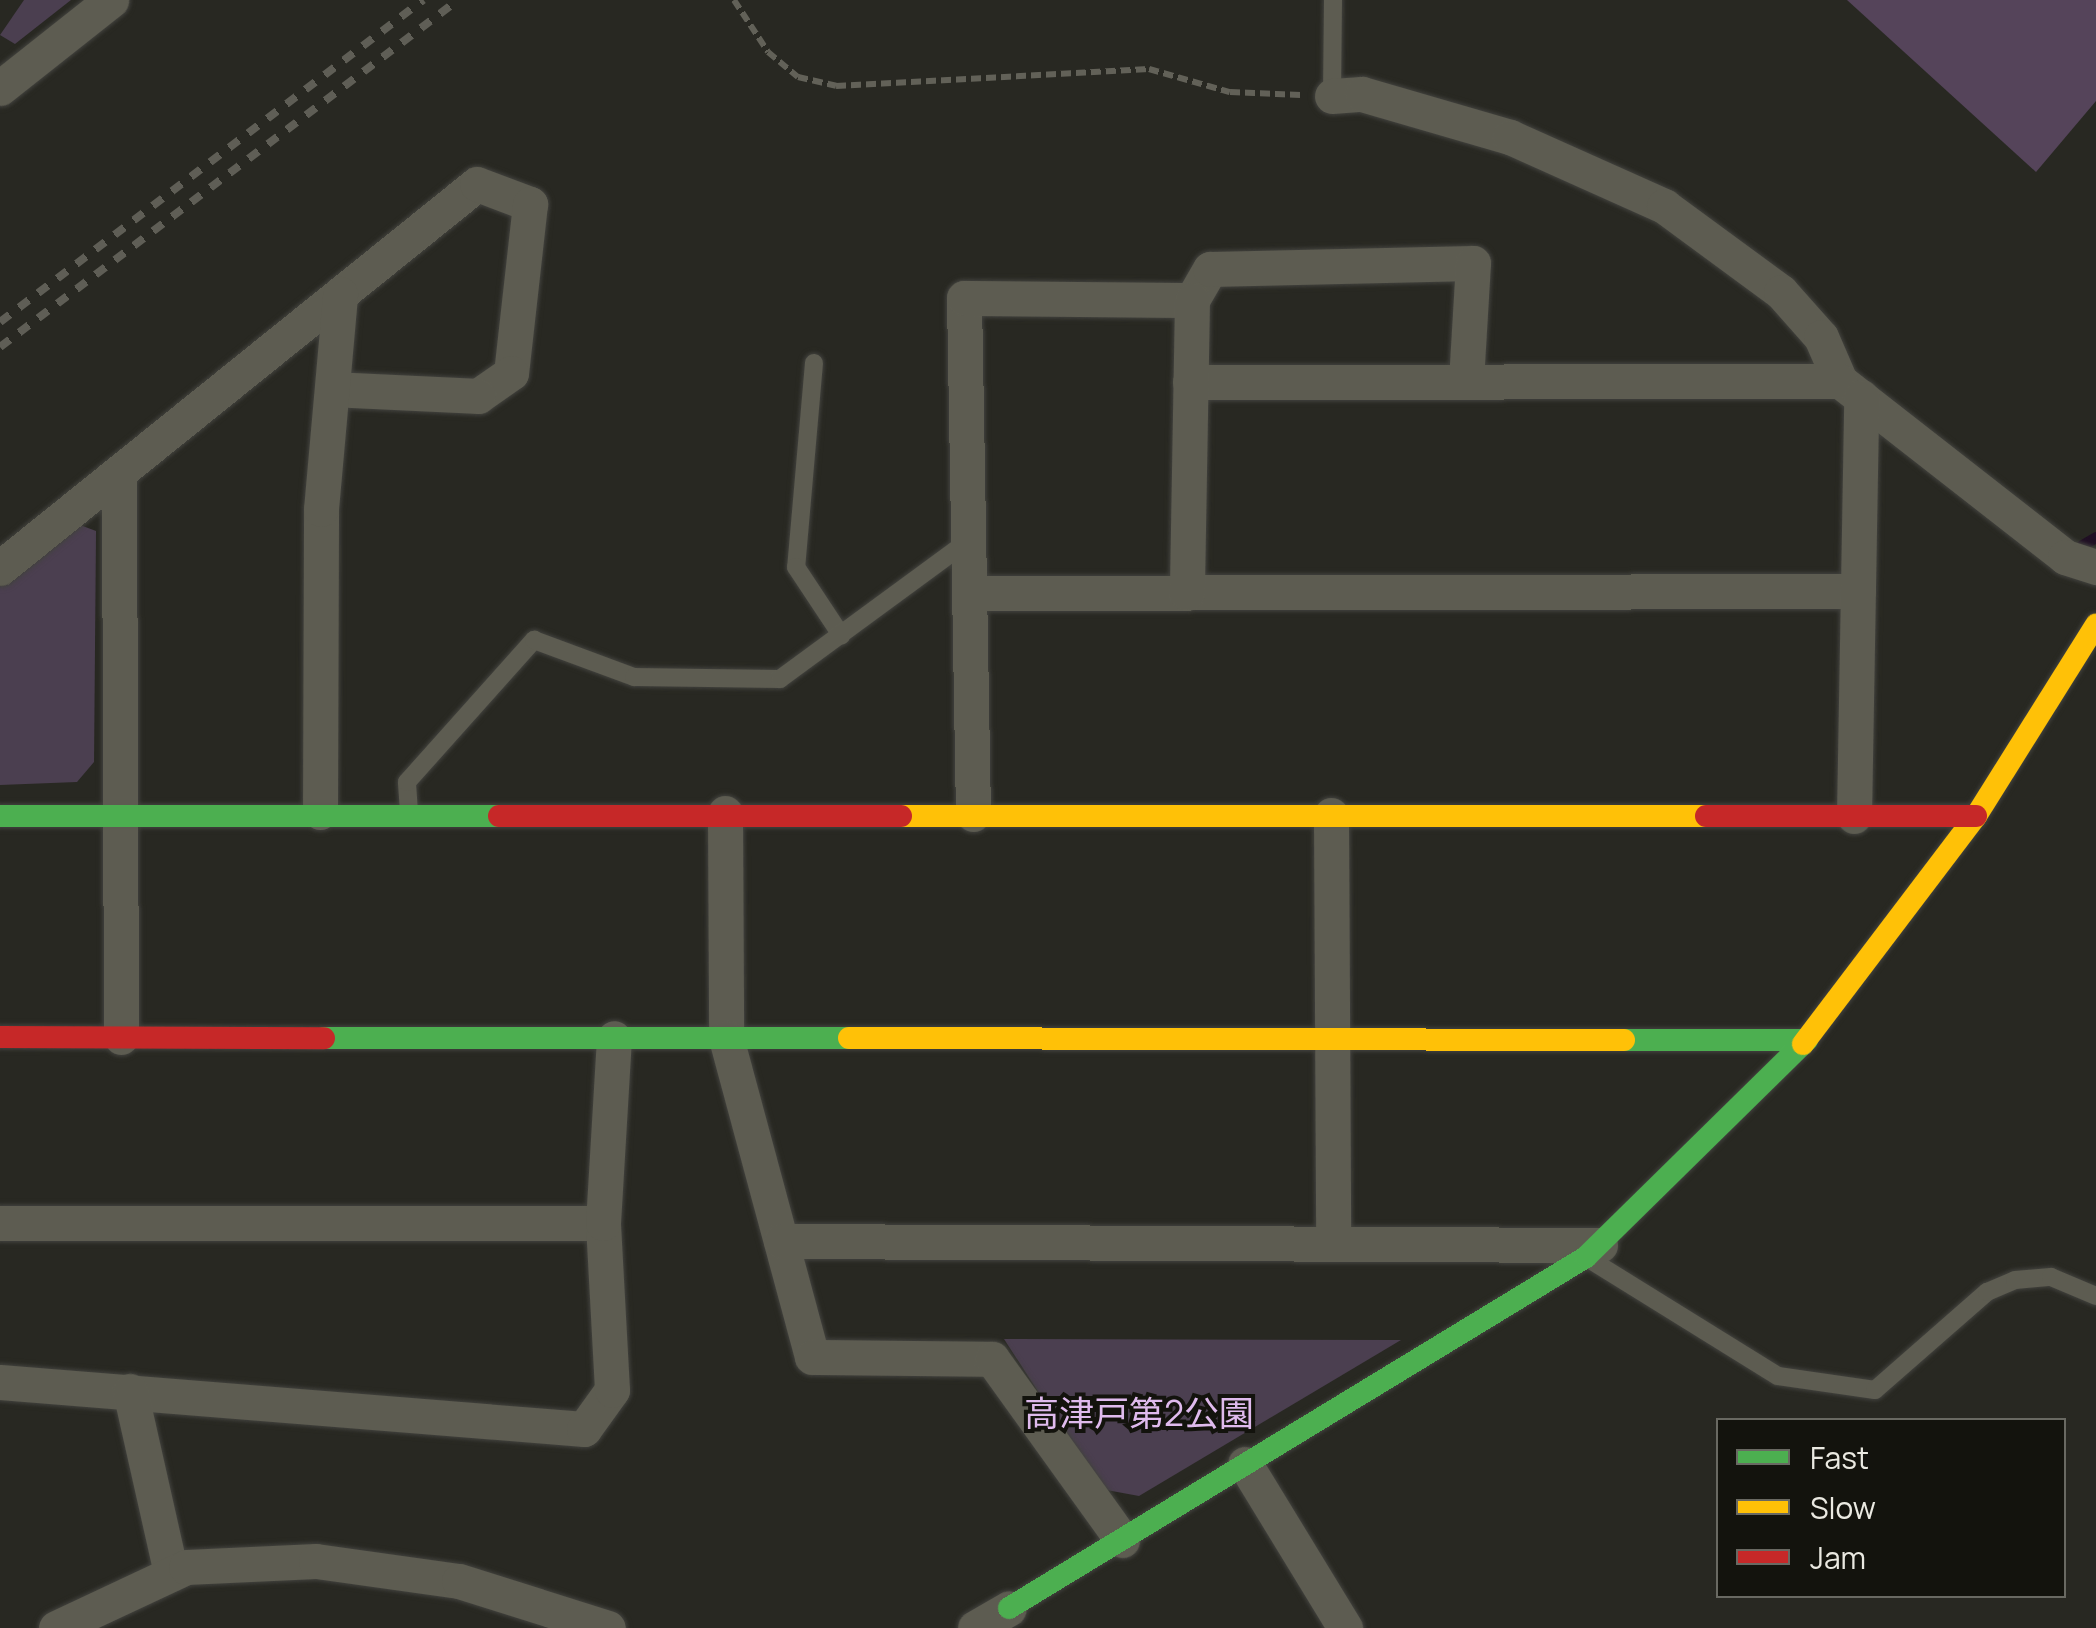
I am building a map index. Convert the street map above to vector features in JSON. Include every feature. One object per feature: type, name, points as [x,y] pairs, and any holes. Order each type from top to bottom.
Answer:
[{"type":"street","points":[[6,74],[111,0]]},
{"type":"street","points":[[1332,96],[1362,94],[1510,137],[1664,206],[1781,292],[1821,337],[1850,389],[2065,557],[2096,567]]},
{"type":"street","points":[[0,568],[477,184],[530,204],[511,373],[478,396],[332,389]]},
{"type":"street","points":[[1187,593],[1192,300],[1210,269],[1473,263],[1466,381]]},
{"type":"street","points":[[320,812],[321,508],[340,294]]},
{"type":"street","points":[[973,814],[974,594],[964,298],[1192,300]]},
{"type":"street","points":[[1190,382],[1466,381],[1850,389]]},
{"type":"street","points":[[1850,389],[1858,591],[1854,816]]},
{"type":"street","points":[[119,472],[121,1037]]},
{"type":"street","points":[[974,594],[1858,591]]},
{"type":"street","points":[[975,1628],[1593,1251],[1807,1040],[1976,816],[2096,625]]},
{"type":"street","points":[[0,816],[320,812],[1976,816]]},
{"type":"street","points":[[726,813],[726,1038],[812,1357],[992,1359],[1122,1540]]},
{"type":"street","points":[[1330,815],[1333,1244]]},
{"type":"street","points":[[0,1036],[1807,1040]]},
{"type":"street","points":[[0,1382],[584,1429],[612,1390],[603,1223],[614,1038]]},
{"type":"street","points":[[0,1223],[603,1223]]},
{"type":"street","points":[[780,1241],[1333,1244],[1593,1251]]},
{"type":"street","points":[[130,1391],[171,1573]]},
{"type":"street","points":[[1245,1464],[1345,1628]]},
{"type":"street","points":[[56,1628],[171,1573],[334,1564],[459,1580],[608,1628]]},
{"type":"lane","points":[[1332,96],[1333,0]]},
{"type":"lane","points":[[814,363],[796,566],[841,635]]},
{"type":"lane","points":[[409,812],[407,782],[534,640],[634,677],[704,684],[780,679],[972,538]]},
{"type":"lane","points":[[1593,1251],[1778,1376],[1874,1390],[1988,1292],[2015,1280],[2051,1277],[2096,1296]]},
{"type":"path","points":[[734,0],[768,52],[798,77],[836,86],[1149,68],[1230,92],[1332,96]]},
{"type":"green space","points":[[24,0],[71,0],[15,44],[0,35]]},
{"type":"green space","points":[[67,520],[96,531],[94,762],[77,782],[0,785],[0,571]]},
{"type":"green space","name":"高津戸第2公園","points":[[1004,1339],[1401,1340],[1139,1496],[1101,1489]]},
{"type":"shaded area","points":[[1847,0],[2096,0],[2096,101],[2036,172]]},
{"type":"waterway","points":[[2082,545],[2096,537]]},
{"type":"railway","points":[[0,322],[423,0]]},
{"type":"railway","points":[[0,347],[458,0]]},
{"type":"traffic: fast","points":[[0,816],[499,816]]},
{"type":"traffic: fast","points":[[324,1038],[849,1038]]},
{"type":"traffic: fast","points":[[1624,1040],[1807,1040]]},
{"type":"traffic: fast","points":[[1009,1608],[1586,1257],[1803,1044]]},
{"type":"traffic: slow","points":[[1803,1044],[1976,816],[2096,625]]},
{"type":"traffic: slow","points":[[901,816],[1706,816]]},
{"type":"traffic: slow","points":[[849,1038],[1624,1040]]},
{"type":"traffic: jam","points":[[499,816],[901,816]]},
{"type":"traffic: jam","points":[[1706,816],[1976,816]]},
{"type":"traffic: jam","points":[[0,1037],[324,1038]]}]
